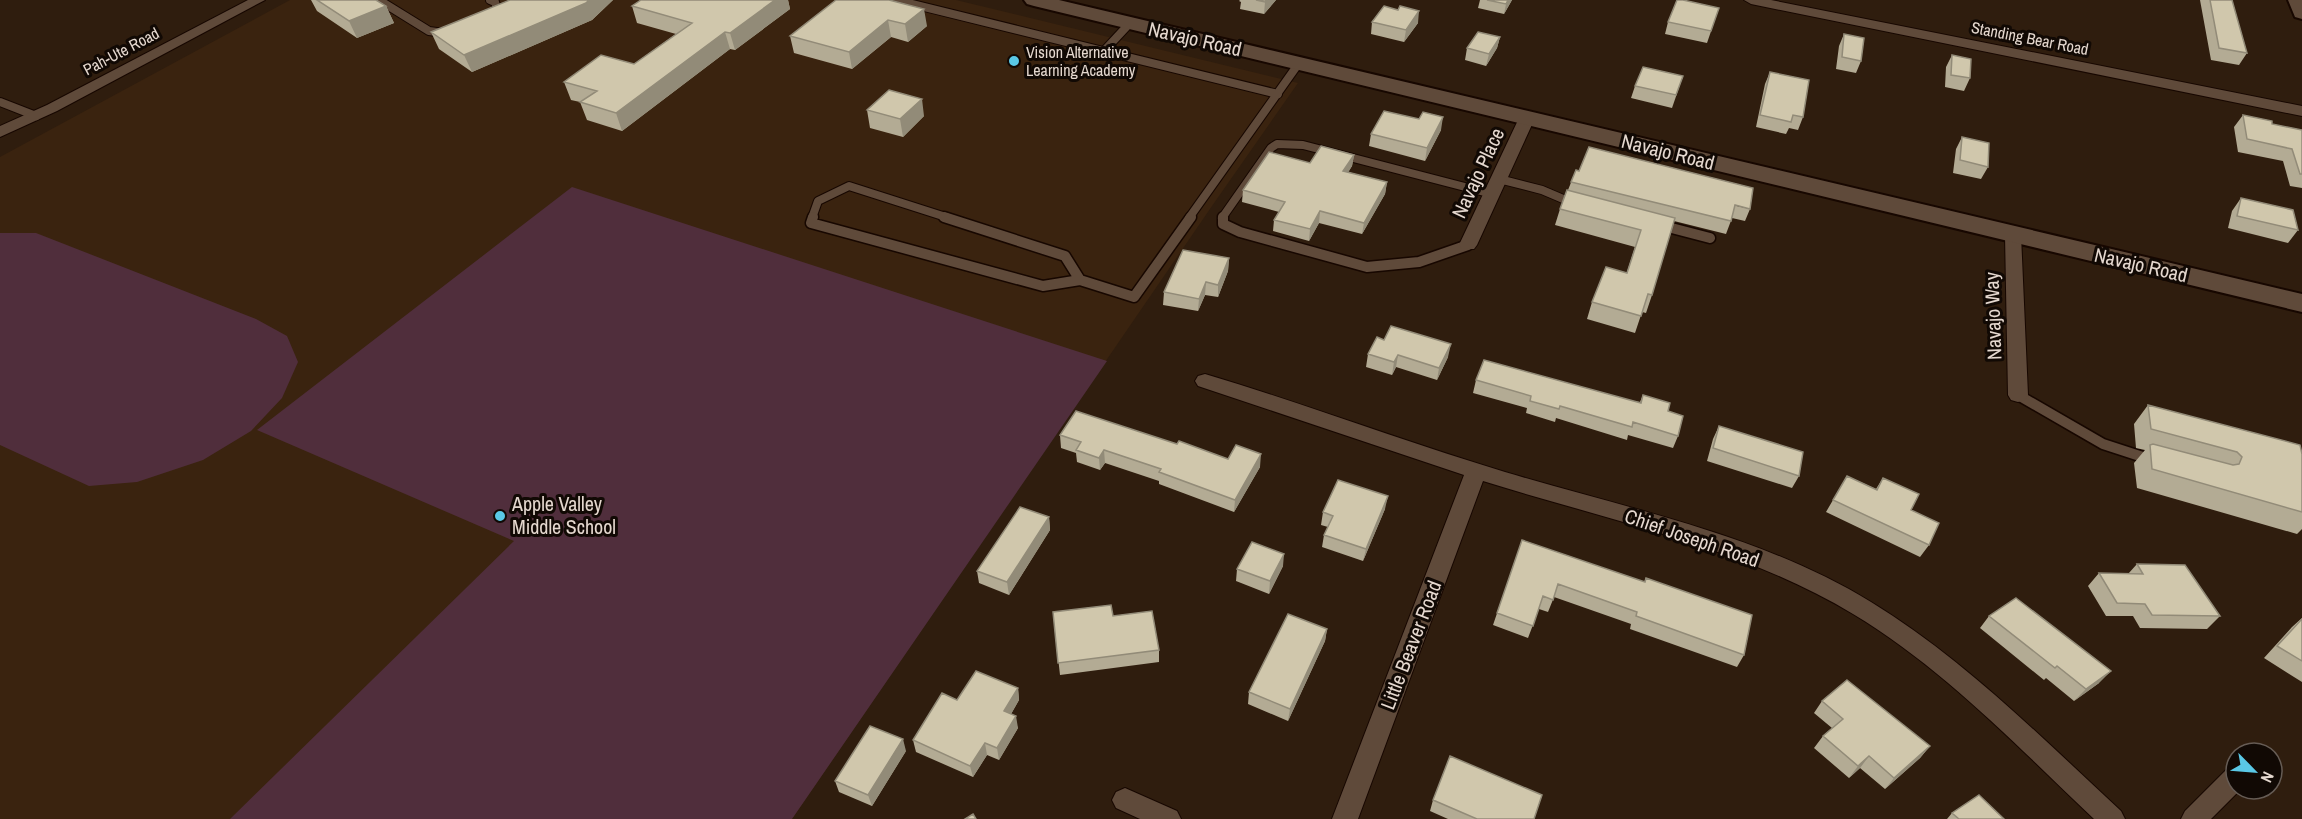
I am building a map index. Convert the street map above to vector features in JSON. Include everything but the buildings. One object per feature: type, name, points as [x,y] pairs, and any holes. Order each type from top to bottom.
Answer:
[{"type":"main road","name":"Navajo Road","points":[[1034,0],[2302,303]]},
{"type":"main road","points":[[2298,0],[2302,13]]},
{"type":"street","name":"Pah-Ute Road","points":[[0,132],[36,116],[258,0]]},
{"type":"street","name":"Standing Bear Road","points":[[1751,0],[2302,111]]},
{"type":"street","name":"Navajo Place","points":[[1468,245],[1527,118]]},
{"type":"street","name":"Navajo Way","points":[[2013,235],[2018,395]]},
{"type":"street","name":"Chief Joseph Road","points":[[1206,381],[1476,471],[1739,552],[1821,585],[1905,635],[1974,693],[2112,819]]},
{"type":"street","name":"Little Beaver Road","points":[[1345,819],[1476,471]]},
{"type":"street","points":[[2194,819],[2224,789]]},
{"type":"street","points":[[1125,800],[1168,819]]},
{"type":"lane","points":[[379,0],[429,31],[455,33]]},
{"type":"lane","points":[[481,24],[488,20],[497,9],[495,2],[490,0]]},
{"type":"lane","points":[[896,0],[1278,94]]},
{"type":"lane","points":[[1103,52],[1130,23]]},
{"type":"lane","points":[[1080,280],[1065,256],[849,186],[818,201],[812,223],[1043,286],[1080,280],[1134,297],[1299,63]]},
{"type":"lane","points":[[0,102],[36,116]]},
{"type":"lane","points":[[1468,245],[1431,260],[1388,268],[1368,267],[1240,232],[1223,224],[1222,219],[1276,144],[1302,145],[1495,186],[1542,190],[1565,201],[1588,207]]},
{"type":"lane","points":[[1655,224],[1710,238]]},
{"type":"lane","points":[[2018,395],[2103,444],[2162,462]]},
{"type":"shaded area","name":"Apple Valley Middle School","points":[[290,0],[956,0],[1298,83],[792,819],[0,819],[0,157]]},
{"type":"shaded area","points":[[572,187],[1107,361],[792,819],[230,819],[514,541],[257,430]]},
{"type":"shaded area","points":[[0,233],[36,233],[256,319],[287,336],[298,362],[282,398],[251,431],[203,460],[137,482],[89,486],[0,445]]},
{"type":"place","name":"Vision Alternative Learning Academy","points":[[1014,61]]},
{"type":"place","name":"Apple Valley Middle School","points":[[500,516]]}]
